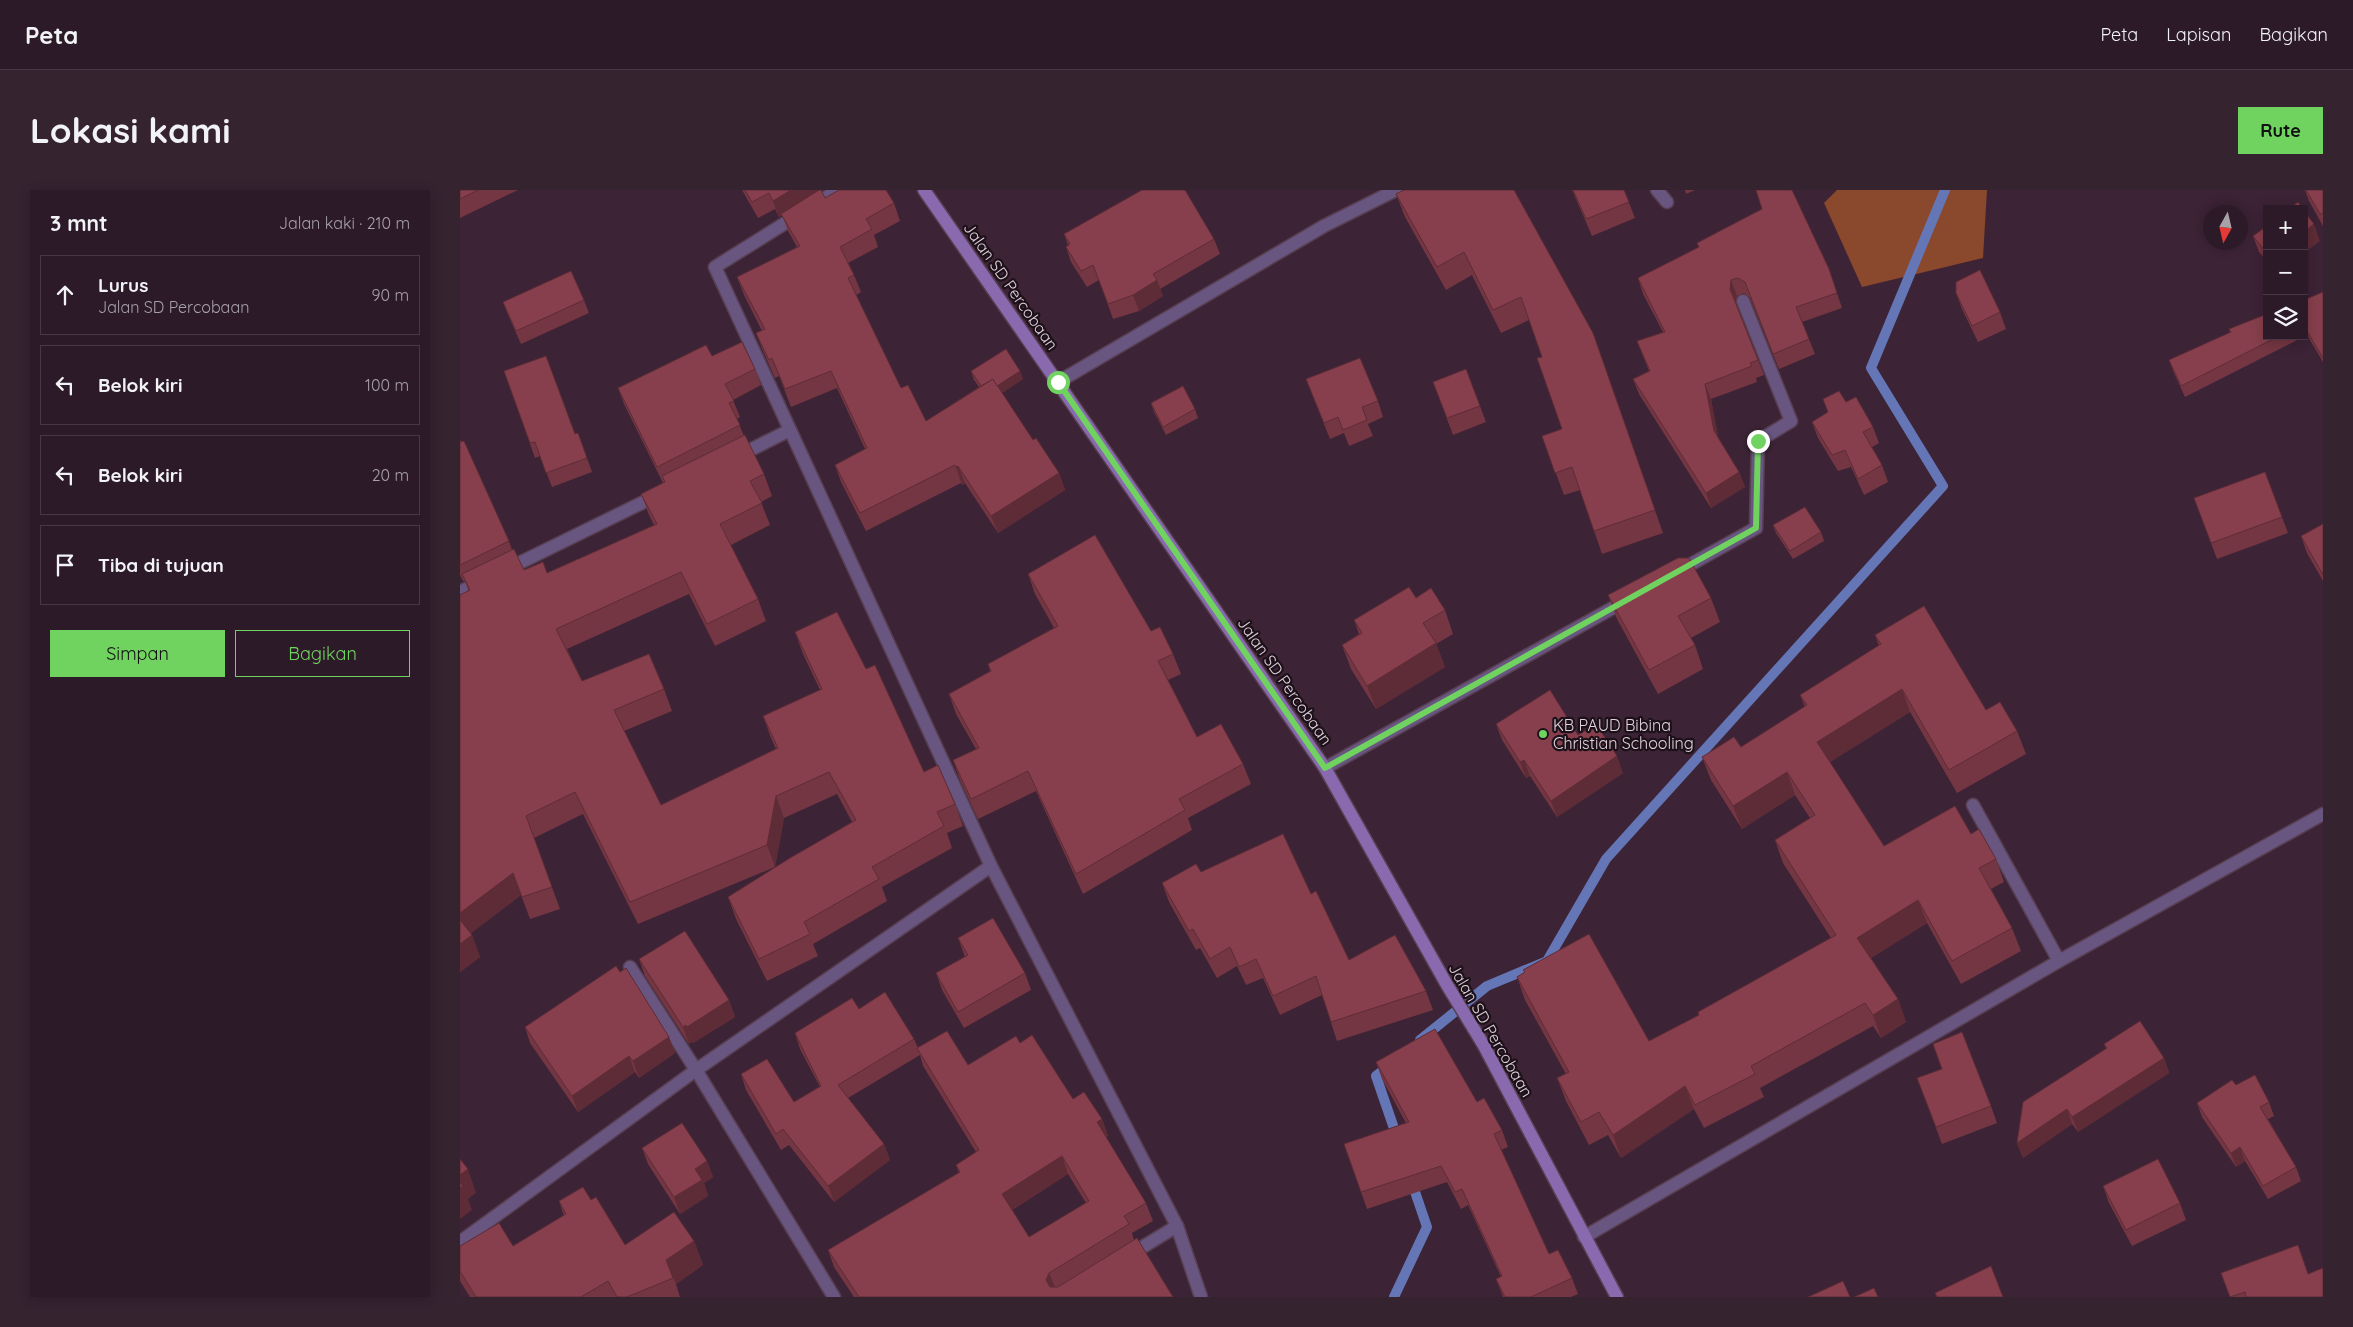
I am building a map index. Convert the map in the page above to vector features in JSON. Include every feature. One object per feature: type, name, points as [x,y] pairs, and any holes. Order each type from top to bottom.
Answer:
[{"type":"street","points":[[838,190],[715,267],[991,866],[1177,1226],[1201,1297]]},
{"type":"street","name":"Jalan SD Percobaan","points":[[924,190],[1325,768],[1447,985],[1483,1044],[1617,1297]]},
{"type":"street","points":[[1058,382],[1324,226],[1396,190]]},
{"type":"street","points":[[1657,190],[1667,202]]},
{"type":"street","points":[[1661,580],[1756,528],[1758,441],[1791,421],[1743,301]]},
{"type":"street","points":[[727,461],[790,430]]},
{"type":"street","points":[[460,592],[674,487]]},
{"type":"street","points":[[1325,768],[1636,595]]},
{"type":"street","points":[[1973,805],[2058,961]]},
{"type":"street","points":[[1584,1237],[2058,961],[2323,814]]},
{"type":"street","points":[[460,1242],[696,1070],[991,866]]},
{"type":"street","points":[[630,967],[696,1070],[834,1297]]},
{"type":"street","points":[[1119,1261],[1177,1226]]},
{"type":"shaded area","points":[[1837,190],[1987,190],[1983,258],[1862,287],[1824,203]]},
{"type":"building","points":[[460,190],[478,190],[460,199]]},
{"type":"building","points":[[745,190],[791,190],[773,201],[769,193],[752,202]]},
{"type":"building","points":[[821,190],[825,198],[839,190],[886,190],[894,203],[866,219],[872,229],[840,247],[854,275],[848,278],[901,388],[908,385],[926,421],[993,379],[1033,440],[1036,438],[1059,473],[991,516],[958,466],[956,467],[955,465],[860,513],[835,465],[867,448],[831,371],[785,389],[772,358],[769,360],[756,333],[765,329],[737,277],[800,246],[781,214]]},
{"type":"building","points":[[1142,190],[1185,190],[1214,239],[1153,274],[1157,280],[1133,295],[1108,304],[1093,265],[1081,271],[1066,247],[1070,244],[1064,234]]},
{"type":"building","points":[[1404,190],[1514,190],[1593,333],[1655,510],[1594,531],[1572,467],[1555,473],[1542,436],[1562,429],[1537,358],[1542,357],[1521,297],[1493,310],[1464,252],[1437,267],[1396,194]]},
{"type":"building","points":[[1573,190],[1624,190],[1629,202],[1586,219]]},
{"type":"building","points":[[1756,190],[1792,190],[1829,269],[1837,293],[1796,307],[1809,339],[1773,354],[1745,282],[1738,278],[1731,280],[1730,289],[1758,360],[1750,363],[1752,366],[1705,384],[1714,431],[1739,472],[1706,493],[1633,379],[1650,371],[1637,341],[1665,332],[1638,278],[1699,247],[1697,243],[1762,209]]},
{"type":"building","points":[[2306,190],[2323,190],[2323,213],[2320,214]]},
{"type":"building","points":[[2308,216],[2314,224],[2308,229]]},
{"type":"building","points":[[2263,229],[2263,248],[2253,236]]},
{"type":"building","points":[[1980,270],[2000,312],[1972,326],[1956,293],[1956,282]]},
{"type":"building","points":[[571,271],[584,300],[516,331],[503,302]]},
{"type":"building","points":[[2323,292],[2323,358],[2308,333],[2308,298]]},
{"type":"building","points":[[2263,316],[2263,340],[2271,340],[2181,386],[2169,360],[2231,332],[2229,329]]},
{"type":"building","points":[[742,342],[755,369],[725,384],[734,401],[729,403],[740,425],[657,467],[618,388],[706,345],[712,356]]},
{"type":"building","points":[[1006,349],[1020,371],[997,386],[993,379],[981,386],[971,371]]},
{"type":"building","points":[[546,356],[575,434],[578,433],[587,458],[546,473],[535,442],[530,443],[504,371]]},
{"type":"building","points":[[1360,358],[1378,401],[1362,407],[1367,420],[1343,430],[1338,417],[1324,423],[1306,379]]},
{"type":"building","points":[[1466,369],[1480,406],[1447,418],[1433,382]]},
{"type":"building","points":[[1183,386],[1195,409],[1163,427],[1151,403]]},
{"type":"building","points":[[1839,391],[1846,402],[1856,397],[1873,427],[1863,432],[1882,465],[1858,479],[1845,450],[1832,455],[1812,422],[1828,412],[1823,399]]},
{"type":"building","points":[[745,435],[764,474],[750,481],[762,503],[720,524],[758,599],[707,624],[681,572],[556,629],[582,681],[649,654],[664,689],[614,710],[661,805],[778,748],[763,716],[822,689],[795,632],[837,612],[866,669],[875,665],[924,772],[938,765],[955,804],[937,812],[944,826],[872,867],[879,879],[804,922],[810,934],[759,959],[728,897],[856,820],[829,772],[776,796],[767,845],[630,902],[575,792],[526,816],[552,887],[522,897],[513,873],[460,913],[460,595],[470,590],[462,574],[514,549],[524,570],[543,562],[547,573],[657,524],[641,494],[665,482],[662,476]]},
{"type":"building","points":[[460,440],[461,442],[464,441],[509,541],[460,565]]},
{"type":"building","points":[[2265,472],[2282,517],[2211,543],[2194,498]]},
{"type":"building","points":[[1805,507],[1821,532],[1790,551],[1773,525]]},
{"type":"building","points":[[2323,524],[2323,575],[2301,536]]},
{"type":"building","points":[[1095,535],[1151,631],[1160,627],[1173,654],[1158,661],[1197,737],[1221,724],[1243,764],[1179,799],[1185,810],[1076,874],[1028,771],[971,799],[953,760],[979,748],[949,694],[991,671],[988,664],[1058,626],[1028,574]]},
{"type":"building","points":[[1678,558],[1689,558],[1711,598],[1678,616],[1695,645],[1649,670],[1608,595]]},
{"type":"building","points":[[1409,587],[1416,598],[1431,588],[1445,610],[1423,623],[1436,643],[1367,686],[1342,645],[1362,633],[1354,620]]},
{"type":"building","points":[[1924,606],[1986,710],[2000,702],[2017,731],[1949,770],[1902,689],[1817,742],[1884,846],[1955,806],[1971,834],[1979,829],[1996,859],[1979,868],[2012,928],[1952,961],[1918,900],[1857,938],[1898,999],[1873,1015],[1865,1003],[1751,1066],[1755,1074],[1695,1105],[1685,1086],[1613,1135],[1599,1112],[1581,1122],[1557,1078],[1569,1072],[1517,977],[1525,972],[1523,970],[1589,934],[1649,1041],[1699,1015],[1698,1012],[1836,935],[1775,840],[1815,815],[1787,772],[1733,806],[1702,757],[1734,737],[1741,747],[1807,705],[1800,695],[1881,644],[1875,635]]},
{"type":"building","points":[[1550,690],[1578,735],[1596,724],[1617,756],[1551,801],[1524,760],[1520,762],[1496,724]]},
{"type":"building","points":[[1283,834],[1311,894],[1316,891],[1349,960],[1395,935],[1426,991],[1331,1022],[1316,976],[1273,996],[1256,959],[1239,967],[1230,947],[1210,959],[1193,929],[1189,931],[1162,883],[1196,864],[1201,872]]},
{"type":"building","points":[[993,918],[1025,973],[958,1012],[936,973],[968,955],[958,938]]},
{"type":"building","points":[[460,920],[472,935],[460,944]]},
{"type":"building","points":[[685,931],[729,1000],[687,1027],[686,1025],[683,1027],[639,959]]},
{"type":"building","points":[[616,966],[620,972],[626,968],[669,1037],[633,1061],[629,1056],[572,1096],[525,1027]]},
{"type":"building","points":[[885,992],[914,1039],[838,1085],[884,1144],[828,1186],[783,1129],[776,1134],[741,1074],[767,1059],[794,1102],[821,1086],[795,1033],[852,998],[859,1009]]},
{"type":"building","points":[[2140,1021],[2164,1058],[2072,1117],[2067,1109],[2017,1143],[2023,1102],[2107,1048],[2104,1044]]},
{"type":"building","points":[[1435,1029],[1477,1102],[1484,1098],[1502,1130],[1494,1134],[1549,1254],[1558,1250],[1572,1278],[1531,1297],[1505,1297],[1496,1279],[1502,1276],[1462,1189],[1455,1192],[1441,1166],[1361,1192],[1344,1144],[1409,1122],[1376,1062]]},
{"type":"building","points":[[947,1031],[968,1065],[1016,1036],[1020,1043],[1032,1035],[1073,1099],[1084,1092],[1102,1119],[1097,1122],[1146,1203],[1124,1216],[1129,1224],[1049,1273],[1046,1280],[1050,1287],[1058,1287],[1137,1238],[1173,1297],[859,1297],[828,1250],[960,1172],[956,1165],[979,1150],[917,1048]],"holes":[[[1062,1156],[1089,1201],[1029,1237],[1002,1194]]]},
{"type":"building","points":[[1962,1032],[1991,1106],[1936,1127],[1917,1078],[1942,1069],[1933,1044]]},
{"type":"building","points":[[2255,1075],[2269,1102],[2260,1107],[2296,1167],[2263,1186],[2240,1147],[2231,1153],[2197,1103],[2232,1080],[2236,1085]]},
{"type":"building","points":[[682,1123],[707,1161],[695,1169],[702,1180],[674,1197],[642,1148]]},
{"type":"building","points":[[460,1159],[468,1169],[460,1175]]},
{"type":"building","points":[[2158,1159],[2180,1203],[2126,1230],[2103,1186]]},
{"type":"building","points":[[583,1187],[591,1200],[596,1197],[625,1245],[674,1212],[694,1241],[666,1260],[673,1278],[627,1297],[617,1297],[608,1281],[581,1297],[476,1297],[460,1271],[460,1246],[499,1223],[513,1246],[566,1214],[559,1201]]},
{"type":"building","points":[[2298,1245],[2308,1274],[2323,1268],[2323,1297],[2246,1297],[2245,1292],[2230,1297],[2221,1273]]},
{"type":"building","points":[[1991,1266],[2003,1297],[1937,1297],[1935,1293]]},
{"type":"building","points":[[1843,1281],[1850,1297],[1808,1297]]},
{"type":"building","points":[[1874,1288],[1878,1297],[1854,1297]]},
{"type":"waterway","points":[[1420,1040],[1487,986],[1547,961],[1606,859],[1943,486],[1871,368],[1945,190]]},
{"type":"waterway","points":[[1390,1065],[1376,1076],[1398,1140]]},
{"type":"waterway","points":[[1394,1297],[1427,1227],[1411,1180]]},
{"type":"place","name":"KB PAUD Bibina Christian Schooling","points":[[1543,734]]},
{"type":"route","points":[[1058,382],[1325,768],[1756,528],[1758,441]]}]
